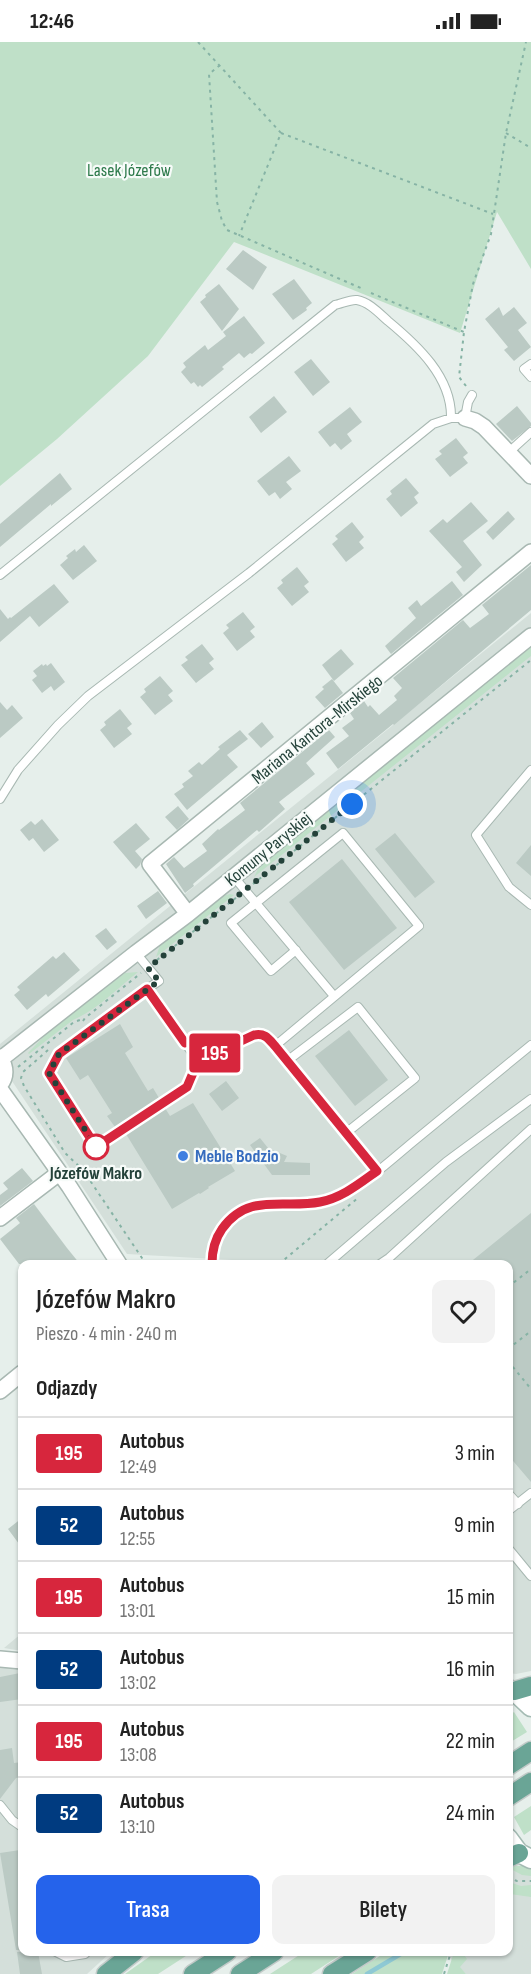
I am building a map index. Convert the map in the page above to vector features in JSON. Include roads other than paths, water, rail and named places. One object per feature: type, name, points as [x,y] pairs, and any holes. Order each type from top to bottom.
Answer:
[{"type":"main road","points":[[513,1763],[531,1751]]},
{"type":"main road","points":[[513,1794],[531,1782]]},
{"type":"main road","points":[[106,1974],[129,1956]]},
{"type":"main road","points":[[193,1974],[220,1956]]},
{"type":"main road","points":[[240,1974],[268,1956]]},
{"type":"main road","points":[[332,1974],[361,1956]]},
{"type":"street","points":[[458,418],[475,421],[484,427],[531,476]]},
{"type":"street","name":"Mariana Kantora-Mirskiego","points":[[188,914],[150,864],[531,552]]},
{"type":"street","name":"Komuny Paryskiej","points":[[1,1058],[188,914],[531,636]]},
{"type":"street","points":[[1,1058],[5,1077],[0,1087],[116,1260]]},
{"type":"street","points":[[0,1218],[59,1173]]},
{"type":"street","points":[[0,1391],[18,1376]]},
{"type":"street","points":[[0,1659],[18,1661]]},
{"type":"lane","points":[[0,575],[335,306],[356,299],[369,305],[403,333],[428,359],[448,392],[451,408],[458,418]]},
{"type":"lane","points":[[531,364],[525,369],[531,377]]},
{"type":"lane","points":[[0,799],[18,770],[57,725],[88,696],[249,573],[433,424],[458,418],[472,395]]},
{"type":"lane","points":[[508,452],[531,432]]},
{"type":"lane","points":[[531,770],[476,836],[509,887],[531,905]]},
{"type":"lane","points":[[275,1046],[419,926],[343,832],[231,923],[270,971],[296,950]]},
{"type":"lane","points":[[234,877],[334,996]]},
{"type":"lane","points":[[136,953],[159,981],[59,1054],[49,1073],[96,1147],[187,1087],[198,1061],[254,1035],[266,1035],[377,1171]]},
{"type":"lane","points":[[147,989],[198,1061]]},
{"type":"lane","points":[[288,1061],[358,1007],[415,1078],[346,1132]]},
{"type":"lane","points":[[212,1260],[219,1234],[228,1220],[239,1212],[258,1205],[321,1202],[340,1195],[377,1171],[531,1046]]},
{"type":"lane","points":[[332,1260],[446,1162],[531,1099]]},
{"type":"lane","points":[[385,1260],[531,1130]]},
{"type":"lane","points":[[513,1508],[531,1493]]},
{"type":"lane","points":[[513,1498],[518,1504]]},
{"type":"lane","points":[[513,1554],[531,1576]]},
{"type":"lane","points":[[0,1805],[18,1824]]},
{"type":"waterway","points":[[367,1974],[397,1956]]},
{"type":"place","name":"Józefów Makro","points":[[96,1147]]},
{"type":"place","name":"Meble Bodzio","points":[[183,1156]]},
{"type":"park label","name":"Lasek Józefów","points":[[129,170]]}]
